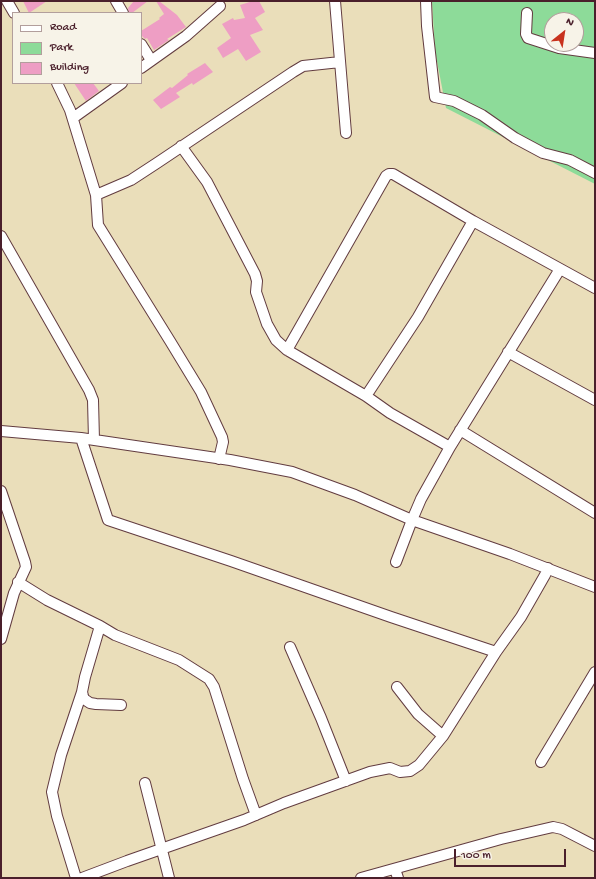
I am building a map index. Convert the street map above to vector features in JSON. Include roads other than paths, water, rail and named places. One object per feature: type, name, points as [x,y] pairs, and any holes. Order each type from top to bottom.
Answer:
[{"type":"street","points":[[7,1],[13,12]]},
{"type":"street","points":[[116,1],[122,12]]},
{"type":"street","points":[[335,1],[346,133]]},
{"type":"street","points":[[426,1],[427,26],[435,97],[454,101],[482,115],[515,138],[543,153],[570,160],[595,173]]},
{"type":"street","points":[[142,67],[186,36],[220,6]]},
{"type":"street","points":[[527,13],[526,34],[528,38],[559,48],[595,53]]},
{"type":"street","points":[[142,46],[151,60]]},
{"type":"street","points":[[96,195],[131,180],[303,66],[340,62]]},
{"type":"street","points":[[57,84],[73,118],[96,195],[98,225],[201,392],[222,437],[223,442],[219,459]]},
{"type":"street","points":[[73,118],[121,84]]},
{"type":"street","points":[[181,146],[207,182],[255,274],[257,281],[256,292],[267,324],[276,340],[287,350],[366,396],[390,413],[450,447]]},
{"type":"street","points":[[287,350],[386,176],[389,174],[393,174],[473,221],[595,288]]},
{"type":"street","points":[[366,396],[418,316],[473,221]]},
{"type":"street","points":[[1,236],[89,390],[93,400],[94,440]]},
{"type":"street","points":[[396,562],[421,499],[450,447],[560,269]]},
{"type":"street","points":[[508,352],[595,400]]},
{"type":"street","points":[[460,430],[595,513]]},
{"type":"street","points":[[1,431],[81,438],[219,459],[292,472],[355,495],[412,520],[548,568],[595,587]]},
{"type":"street","points":[[81,438],[108,520],[496,652]]},
{"type":"street","points":[[1,491],[26,567],[18,582],[1,639]]},
{"type":"street","points":[[82,878],[370,772],[390,768],[400,772],[410,771],[418,765],[443,736],[496,652],[521,618],[546,575],[548,568]]},
{"type":"street","points":[[18,582],[47,600],[115,634],[179,660],[209,679],[214,687],[242,779],[256,815]]},
{"type":"street","points":[[76,878],[56,816],[52,792],[100,626]]},
{"type":"street","points":[[290,647],[321,718],[346,781]]},
{"type":"street","points":[[541,762],[595,672]]},
{"type":"street","points":[[397,687],[418,714],[443,736]]},
{"type":"street","points":[[82,692],[84,699],[90,703],[121,705]]},
{"type":"street","points":[[145,783],[169,878]]},
{"type":"street","points":[[361,878],[396,873],[501,839],[553,827],[562,829],[595,846]]}]
